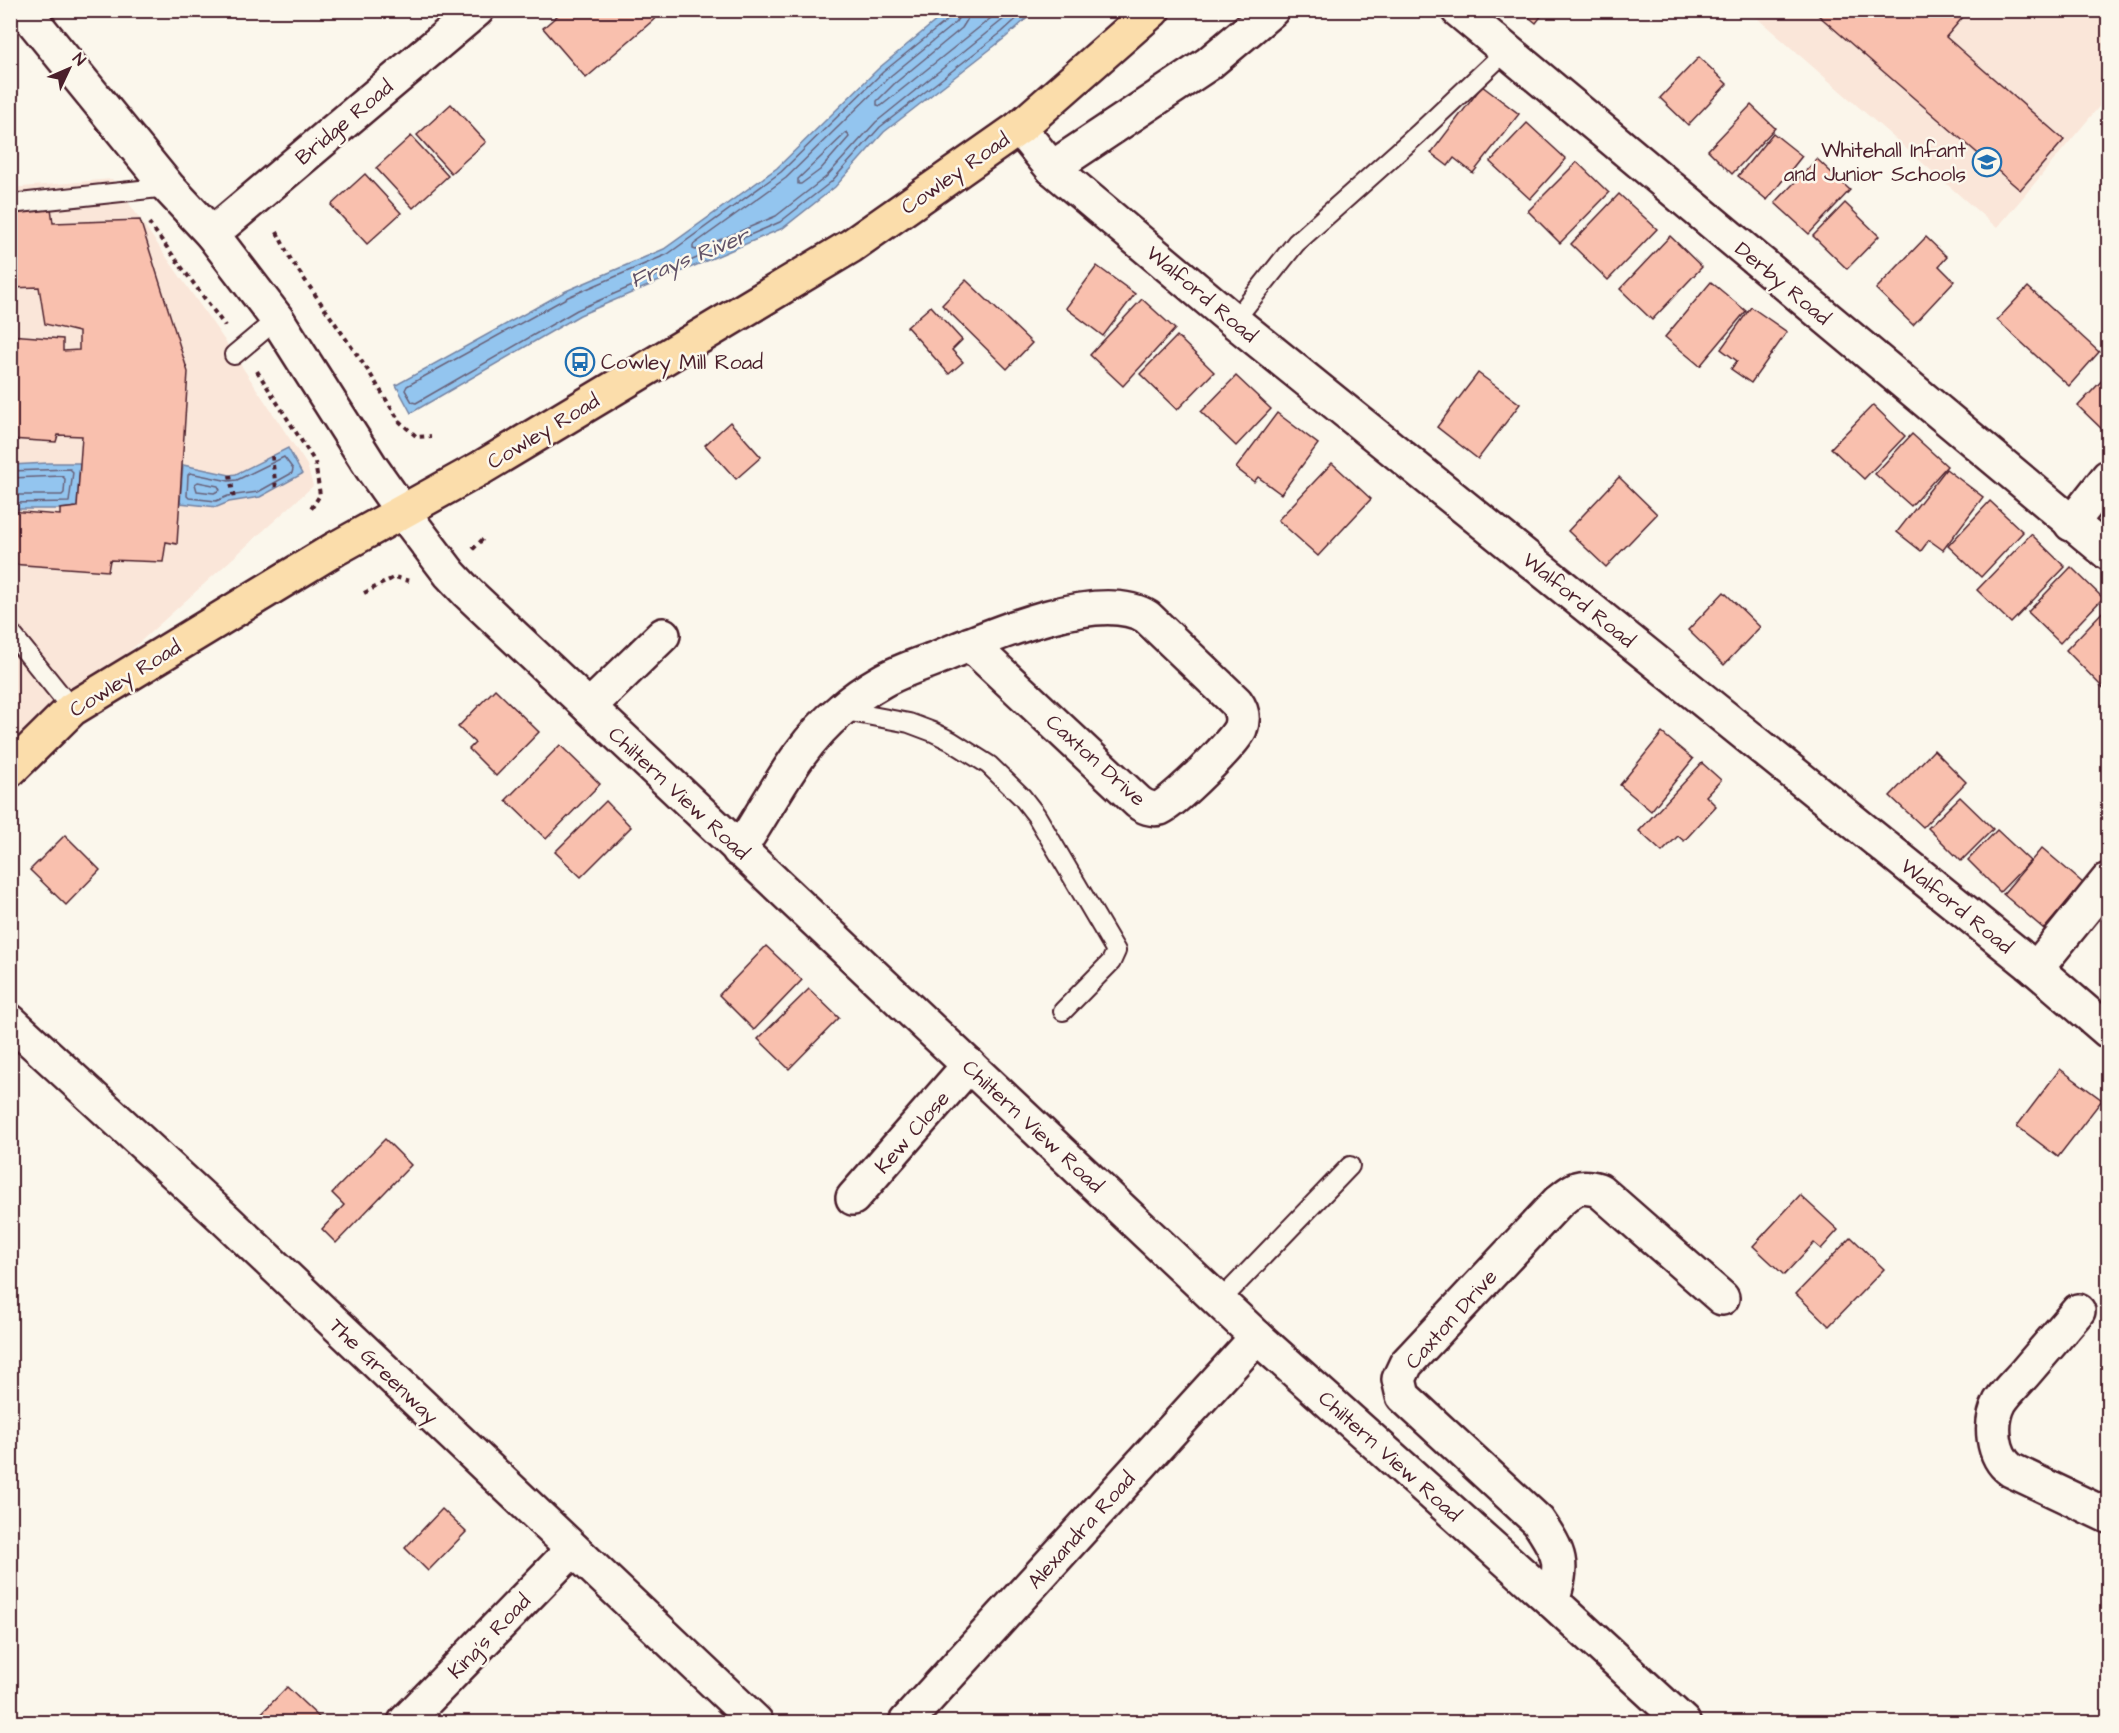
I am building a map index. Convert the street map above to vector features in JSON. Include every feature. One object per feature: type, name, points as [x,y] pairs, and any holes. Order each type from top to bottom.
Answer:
[{"type":"main road","name":"Cowley Road","points":[[10,770],[72,709],[335,549],[481,468],[851,246],[1018,128],[1154,10]]},
{"type":"street","points":[[24,10],[168,187],[212,234],[277,319],[364,456],[402,511]]},
{"type":"street","name":"Bridge Road","points":[[212,234],[477,10]]},
{"type":"street","points":[[1052,168],[1208,64],[1272,10]]},
{"type":"street","name":"Derby Road","points":[[1458,10],[2071,524],[2109,553]]},
{"type":"street","name":"Walford Road","points":[[1018,128],[1052,168],[1234,321],[2036,969],[2109,1031]]},
{"type":"street","points":[[2071,524],[2109,477]]},
{"type":"street","name":"Chiltern View Road","points":[[402,511],[450,574],[467,592],[739,850],[1219,1302],[1683,1722]]},
{"type":"street","name":"Caxton Drive","points":[[739,850],[795,761],[816,734],[840,710],[883,680],[1015,625],[1062,613],[1113,608],[1140,613],[1154,622],[1236,702],[1242,713],[1241,727],[1231,742],[1178,795],[1159,808],[1150,808],[1138,802],[970,644]]},
{"type":"street","points":[[589,707],[663,635]]},
{"type":"street","points":[[2036,969],[2109,880]]},
{"type":"street","name":"The Greenway","points":[[10,1021],[226,1220],[756,1722]]},
{"type":"street","name":"Kew Close","points":[[853,1198],[969,1065]]},
{"type":"street","name":"Caxton Drive","points":[[1552,1601],[1560,1575],[1556,1547],[1538,1521],[1403,1396],[1399,1379],[1406,1364],[1558,1202],[1574,1189],[1585,1186],[1599,1190],[1722,1298]]},
{"type":"street","points":[[2078,1311],[2001,1402],[1994,1422],[1994,1434],[1998,1452],[2008,1468],[2109,1516]]},
{"type":"street","name":"Alexandra Road","points":[[906,1722],[1257,1337]]},
{"type":"street","name":"King's Road","points":[[405,1722],[573,1550]]},
{"type":"lane","points":[[1234,321],[1296,243],[1418,134],[1506,51]]},
{"type":"lane","points":[[10,204],[168,187]]},
{"type":"lane","points":[[234,355],[277,319]]},
{"type":"lane","points":[[10,632],[72,709]]},
{"type":"lane","points":[[840,710],[909,723],[951,741],[988,765],[1005,780],[1036,816],[1116,951],[1111,962],[1063,1011]]},
{"type":"lane","points":[[1219,1302],[1350,1166]]},
{"type":"path","points":[[277,232],[291,260],[369,372],[400,422],[417,437],[431,436]]},
{"type":"path","points":[[272,456],[276,489]]},
{"type":"path","points":[[230,475],[234,500]]},
{"type":"path","points":[[311,509],[320,495]]},
{"type":"path","points":[[469,554],[485,537]]},
{"type":"path","points":[[364,593],[396,577],[415,585]]},
{"type":"shaded area","name":"Whitehall Infant and Junior Schools","points":[[1749,11],[2108,11],[2108,96],[1997,228]]},
{"type":"shaded area","points":[[112,179],[223,338],[307,465],[313,486],[71,704],[11,766],[11,188]]},
{"type":"water","name":"Frays River","points":[[949,10],[1035,11],[1006,37],[884,132],[835,187],[783,228],[580,315],[411,413],[396,385],[566,291],[664,249],[777,168],[879,68]]},
{"type":"water","points":[[288,448],[302,474],[260,497],[229,502],[217,507],[180,503],[183,465],[230,475]]},
{"type":"water","points":[[80,463],[77,507],[11,509],[11,465]]},
{"type":"building","points":[[564,10],[665,10],[586,78],[543,28]]},
{"type":"building","points":[[1520,10],[1546,10],[1536,23]]},
{"type":"building","points":[[1822,10],[1969,10],[1946,37],[2064,140],[2020,190],[1818,15]]},
{"type":"building","points":[[1699,57],[1727,84],[1688,125],[1660,98]]},
{"type":"building","points":[[1482,86],[1519,114],[1473,173],[1454,158],[1448,166],[1431,153]]},
{"type":"building","points":[[451,104],[486,142],[451,173],[417,135]]},
{"type":"building","points":[[1751,105],[1775,128],[1732,174],[1708,150]]},
{"type":"building","points":[[1527,123],[1566,159],[1530,199],[1490,162]]},
{"type":"building","points":[[1773,133],[1802,156],[1767,200],[1738,176]]},
{"type":"building","points":[[411,136],[448,176],[413,208],[376,168]]},
{"type":"building","points":[[1817,159],[1850,190],[1809,234],[1775,203]]},
{"type":"building","points":[[1577,162],[1609,193],[1560,243],[1528,211]]},
{"type":"building","points":[[365,174],[401,213],[367,244],[331,205]]},
{"type":"building","points":[[1619,194],[1657,229],[1608,280],[1571,244]]},
{"type":"building","points":[[1845,203],[1879,236],[1847,269],[1813,236]]},
{"type":"building","points":[[51,208],[53,223],[140,220],[188,372],[177,544],[166,542],[163,562],[110,560],[108,571],[10,564],[10,511],[60,515],[60,509],[77,507],[82,436],[58,435],[56,442],[10,439],[10,335],[63,339],[63,351],[79,350],[79,332],[45,324],[39,287],[10,288],[10,211]]},
{"type":"building","points":[[1670,236],[1702,267],[1652,320],[1620,289]]},
{"type":"building","points":[[1926,237],[1947,257],[1939,266],[1954,281],[1913,325],[1876,289]]},
{"type":"building","points":[[1097,266],[1135,294],[1103,336],[1066,308]]},
{"type":"building","points":[[966,280],[1032,343],[1007,369],[942,305]]},
{"type":"building","points":[[1711,282],[1746,311],[1700,366],[1665,337]]},
{"type":"building","points":[[2028,287],[2099,352],[2069,386],[1997,320]]},
{"type":"building","points":[[1142,299],[1175,329],[1123,386],[1090,355]]},
{"type":"building","points":[[931,306],[962,340],[952,350],[963,362],[949,374],[907,327]]},
{"type":"building","points":[[1751,307],[1787,332],[1751,383],[1731,369],[1737,361],[1721,349]]},
{"type":"building","points":[[1177,336],[1214,372],[1177,410],[1140,374]]},
{"type":"building","points":[[1478,373],[1520,404],[1478,459],[1437,427]]},
{"type":"building","points":[[2108,374],[2108,428],[2105,432],[2078,406]]},
{"type":"building","points":[[1236,376],[1271,409],[1236,446],[1201,412]]},
{"type":"building","points":[[1873,405],[1905,436],[1864,479],[1831,448]]},
{"type":"building","points":[[1277,413],[1318,444],[1281,494],[1258,477],[1254,482],[1236,468]]},
{"type":"building","points":[[730,422],[761,457],[736,479],[705,445]]},
{"type":"building","points":[[1912,434],[1947,466],[1911,506],[1875,474]]},
{"type":"building","points":[[1332,463],[1371,499],[1318,556],[1278,520]]},
{"type":"building","points":[[1946,469],[1983,497],[1943,550],[1929,540],[1921,551],[1897,532]]},
{"type":"building","points":[[1619,477],[1657,514],[1606,567],[1568,531]]},
{"type":"building","points":[[1990,501],[2023,532],[1981,577],[1948,546]]},
{"type":"building","points":[[2031,534],[2065,567],[2011,623],[1977,590]]},
{"type":"building","points":[[2071,567],[2103,598],[2060,643],[2028,612]]},
{"type":"building","points":[[1724,592],[1760,627],[1724,665],[1688,630]]},
{"type":"building","points":[[2108,606],[2108,682],[2103,688],[2066,650]]},
{"type":"building","points":[[495,689],[539,732],[496,776],[469,749],[475,743],[458,727]]},
{"type":"building","points":[[1662,733],[1693,759],[1651,811],[1620,785]]},
{"type":"building","points":[[560,745],[600,784],[546,839],[506,800]]},
{"type":"building","points":[[1934,750],[1966,782],[1923,827],[1890,796]]},
{"type":"building","points":[[1702,763],[1721,780],[1706,796],[1716,806],[1684,841],[1678,836],[1662,852],[1639,831]]},
{"type":"building","points":[[1960,797],[1993,829],[1961,861],[1928,828]]},
{"type":"building","points":[[606,801],[631,827],[581,877],[555,852]]},
{"type":"building","points":[[1997,830],[2030,861],[2000,892],[1968,860]]},
{"type":"building","points":[[65,835],[100,870],[66,905],[30,870]]},
{"type":"building","points":[[2042,848],[2083,883],[2044,929],[2003,894]]},
{"type":"building","points":[[766,946],[802,980],[754,1030],[719,995]]},
{"type":"building","points":[[809,989],[839,1018],[789,1069],[758,1039]]},
{"type":"building","points":[[2060,1069],[2102,1100],[2058,1157],[2017,1126]]},
{"type":"building","points":[[385,1139],[411,1165],[336,1243],[322,1229],[344,1205],[332,1193]]},
{"type":"building","points":[[1800,1195],[1838,1230],[1821,1249],[1814,1243],[1784,1275],[1753,1246]]},
{"type":"building","points":[[1851,1237],[1884,1269],[1829,1326],[1796,1294]]},
{"type":"building","points":[[442,1509],[466,1532],[428,1571],[405,1548]]},
{"type":"building","points":[[287,1687],[324,1722],[253,1722]]},
{"type":"place","name":"Whitehall Infant and Junior Schools","points":[[1987,162]]},
{"type":"place","name":"Cowley Mill Road","points":[[580,362]]}]
